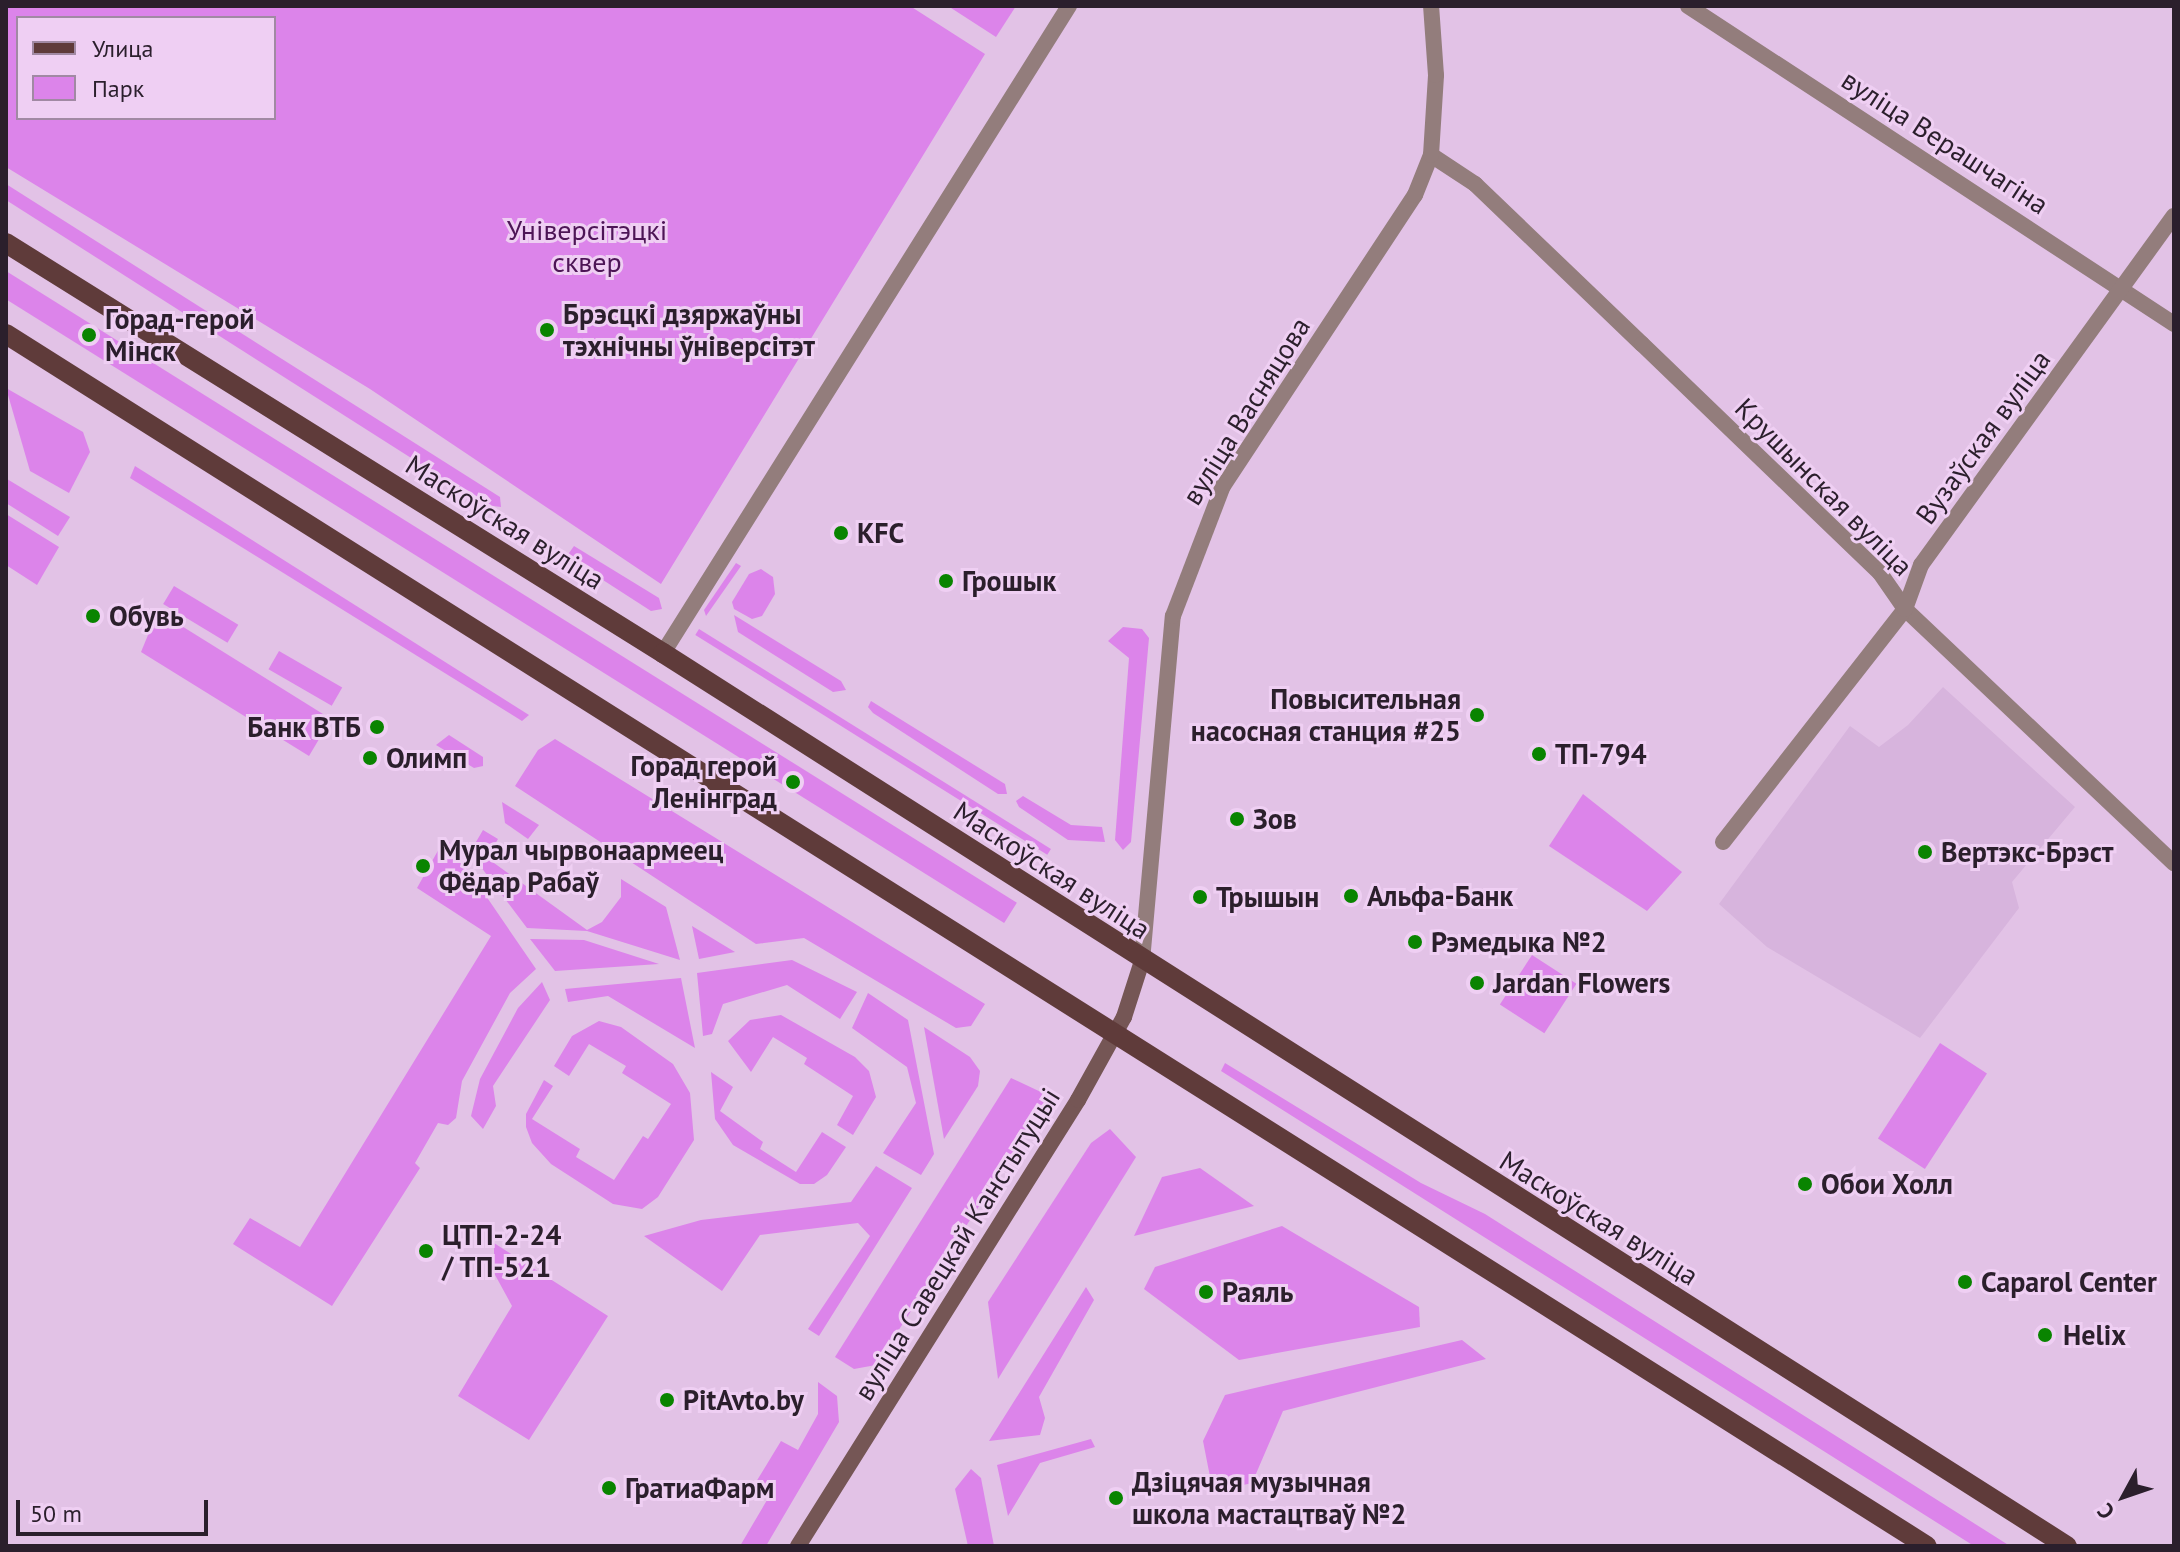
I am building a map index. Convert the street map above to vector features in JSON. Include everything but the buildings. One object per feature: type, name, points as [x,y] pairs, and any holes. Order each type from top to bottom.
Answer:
[{"type":"main road","name":"Маскоўская вуліца","points":[[6,243],[663,653],[1142,961],[2067,1546]]},
{"type":"main road","points":[[6,334],[1927,1546]]},
{"type":"main road","name":"вуліца Савецкай Канстытуцыі","points":[[798,1546],[948,1313],[1115,1036],[1142,961]]},
{"type":"street","points":[[663,653],[1069,6]]},
{"type":"street","name":"вуліца Васняцова","points":[[1142,961],[1173,616],[1206,522],[1223,486],[1415,195],[1431,155],[1436,75],[1431,6]]},
{"type":"street","name":"вуліца Верашчагіна","points":[[1688,6],[2174,324]]},
{"type":"street","name":"Крушынская вуліца","points":[[1431,155],[1475,184],[1880,573],[1905,609],[2174,863]]},
{"type":"street","name":"Вузаўская вуліца","points":[[1723,842],[1905,609],[1921,565],[2124,290],[2174,216]]},
{"type":"shaded area","points":[[1943,687],[2075,807],[2012,882],[2019,908],[1920,1038],[1767,947],[1719,904],[1850,726],[1879,747],[1908,725]]},
{"type":"green space","name":"Універсітэцкі сквер","points":[[6,6],[910,6],[985,54],[661,584],[370,389],[6,167]]},
{"type":"green space","points":[[948,6],[1016,6],[996,37]]},
{"type":"green space","points":[[6,184],[500,497],[501,507],[485,505],[6,200]]},
{"type":"green space","points":[[6,271],[1017,903],[1004,923],[6,299]]},
{"type":"green space","points":[[6,388],[83,432],[90,452],[69,493],[30,471]]},
{"type":"green space","points":[[135,466],[529,715],[522,721],[130,478]]},
{"type":"green space","points":[[7,479],[70,517],[58,536],[6,503]]},
{"type":"green space","points":[[6,514],[59,547],[37,585],[6,565]]},
{"type":"green space","points":[[574,546],[659,598],[662,609],[651,611],[572,560],[569,553]]},
{"type":"green space","points":[[736,563],[741,566],[706,616],[704,610]]},
{"type":"green space","points":[[761,569],[773,577],[775,594],[762,616],[752,619],[734,609],[732,602],[749,574]]},
{"type":"green space","points":[[174,586],[238,625],[227,643],[163,604]]},
{"type":"green space","points":[[164,615],[331,719],[309,756],[141,652],[155,618]]},
{"type":"green space","points":[[734,615],[841,681],[846,690],[833,692],[738,632]]},
{"type":"green space","points":[[1123,627],[1142,629],[1149,638],[1131,842],[1123,850],[1115,840],[1129,658],[1108,641]]},
{"type":"green space","points":[[699,629],[1051,849],[1047,855],[695,635]]},
{"type":"green space","points":[[279,651],[342,688],[332,706],[268,669]]},
{"type":"green space","points":[[871,701],[1005,784],[1007,794],[998,794],[873,713],[868,707]]},
{"type":"green space","points":[[449,735],[483,757],[483,766],[474,768],[436,745]]},
{"type":"green space","points":[[555,739],[985,1004],[971,1026],[956,1028],[804,938],[756,944],[515,786],[538,750]]},
{"type":"green space","points":[[1583,794],[1682,872],[1647,911],[1549,846]]},
{"type":"green space","points":[[1023,796],[1071,825],[1102,827],[1105,842],[1068,840],[1019,807],[1016,801]]},
{"type":"green space","points":[[502,802],[539,825],[528,839],[505,823]]},
{"type":"green space","points":[[483,830],[498,839],[487,858],[587,930],[602,922],[621,897],[621,879],[666,907],[680,960],[587,931],[527,928],[478,863],[473,847]]},
{"type":"green space","points":[[449,842],[536,969],[510,993],[462,1081],[456,1118],[448,1125],[438,1123],[415,1163],[420,1168],[332,1306],[233,1244],[250,1218],[300,1247],[491,936],[417,888],[440,847]]},
{"type":"green space","points":[[692,926],[735,952],[699,959]]},
{"type":"green space","points":[[530,939],[584,940],[659,964],[555,971]]},
{"type":"green space","points":[[1532,955],[1576,984],[1544,1033],[1500,1004]]},
{"type":"green space","points":[[792,960],[857,992],[840,1019],[787,985],[723,1004],[712,1034],[703,1036],[697,973]]},
{"type":"green space","points":[[681,978],[695,1048],[608,996],[568,1002],[565,989]]},
{"type":"green space","points":[[542,982],[550,1000],[493,1086],[496,1106],[483,1129],[471,1116],[480,1079],[518,1008]]},
{"type":"green space","points":[[868,993],[908,1020],[934,1154],[921,1175],[883,1153],[916,1103],[907,1067],[852,1028]]},
{"type":"green space","points":[[781,1015],[855,1057],[869,1071],[876,1097],[853,1135],[837,1125],[853,1096],[804,1064],[807,1058],[773,1037],[751,1072],[728,1041],[750,1020]]},
{"type":"green space","points":[[599,1021],[621,1027],[673,1064],[690,1093],[694,1140],[658,1197],[642,1209],[613,1204],[551,1164],[532,1143],[526,1127],[526,1114],[544,1080],[553,1086],[532,1119],[580,1149],[576,1157],[614,1180],[643,1136],[648,1139],[671,1104],[622,1073],[626,1066],[589,1044],[569,1076],[554,1066],[572,1036]]},
{"type":"green space","points":[[924,1027],[970,1057],[980,1071],[978,1086],[944,1139]]},
{"type":"green space","points":[[1940,1043],[1987,1073],[1925,1169],[1878,1139]]},
{"type":"green space","points":[[1225,1063],[1421,1183],[1485,1214],[2010,1546],[1974,1546],[1221,1071]]},
{"type":"green space","points":[[711,1072],[733,1087],[720,1111],[763,1142],[760,1149],[796,1172],[822,1132],[846,1147],[827,1175],[814,1184],[800,1184],[733,1145],[715,1119]]},
{"type":"green space","points":[[1011,1078],[1043,1093],[1044,1106],[876,1365],[854,1369],[835,1357]]},
{"type":"green space","points":[[1110,1129],[1136,1157],[998,1379],[988,1302],[1091,1143]]},
{"type":"green space","points":[[876,1166],[912,1188],[819,1336],[808,1329],[870,1236],[858,1223],[760,1235],[722,1291],[644,1236],[701,1220],[851,1202]]},
{"type":"green space","points":[[1200,1168],[1254,1206],[1134,1236],[1162,1177]]},
{"type":"green space","points":[[1282,1226],[1419,1307],[1420,1327],[1239,1360],[1144,1289],[1155,1267]]},
{"type":"green space","points":[[494,1243],[608,1316],[529,1440],[458,1396],[512,1306],[494,1273]]},
{"type":"green space","points":[[1086,1287],[1094,1300],[1039,1397],[1045,1418],[1040,1435],[989,1441]]},
{"type":"green space","points":[[1462,1340],[1486,1359],[1283,1411],[1252,1483],[1213,1492],[1203,1441],[1225,1395]]},
{"type":"green space","points":[[818,1382],[837,1396],[839,1422],[766,1546],[740,1546],[770,1495],[756,1482],[781,1441],[798,1450],[818,1414]]},
{"type":"green space","points":[[1091,1439],[1095,1447],[1040,1463],[1008,1516],[997,1465]]},
{"type":"green space","points":[[971,1469],[981,1478],[994,1546],[968,1546],[955,1489]]},
{"type":"place","name":"Брэсцкі дзяржаўны тэхнічны ўніверсітэт","points":[[547,330]]},
{"type":"place","name":"Горад-герой Мінск","points":[[89,335]]},
{"type":"place","name":"KFC","points":[[841,533]]},
{"type":"place","name":"Грошык","points":[[946,581]]},
{"type":"place","name":"Обувь","points":[[93,616]]},
{"type":"place","name":"Повысительная насосная станция #25","points":[[1477,715]]},
{"type":"place","name":"Банк ВТБ","points":[[377,727]]},
{"type":"place","name":"ТП-794","points":[[1539,754]]},
{"type":"place","name":"Олимп","points":[[370,758]]},
{"type":"place","name":"Горад герой Ленінград","points":[[793,782]]},
{"type":"place","name":"Зов","points":[[1237,819]]},
{"type":"place","name":"Вертэкс-Брэст","points":[[1925,852]]},
{"type":"place","name":"Мурал чырвонаармеец Фёдар Рабаў","points":[[423,866]]},
{"type":"place","name":"Альфа-Банк","points":[[1351,896]]},
{"type":"place","name":"Трышын","points":[[1200,897]]},
{"type":"place","name":"Рэмедыка №2","points":[[1415,942]]},
{"type":"place","name":"Jardan Flowers","points":[[1477,983]]},
{"type":"place","name":"Обои Холл","points":[[1805,1184]]},
{"type":"place","name":"ЦТП-2-24 / ТП-521","points":[[426,1251]]},
{"type":"place","name":"Caparol Center","points":[[1965,1282]]},
{"type":"place","name":"Раяль","points":[[1206,1292]]},
{"type":"place","name":"Helix","points":[[2045,1335]]},
{"type":"place","name":"PitAvto.by","points":[[667,1400]]},
{"type":"place","name":"ГратиаФарм","points":[[609,1488]]},
{"type":"place","name":"Дзіцячая музычная школа мастацтваў №2","points":[[1116,1498]]}]
